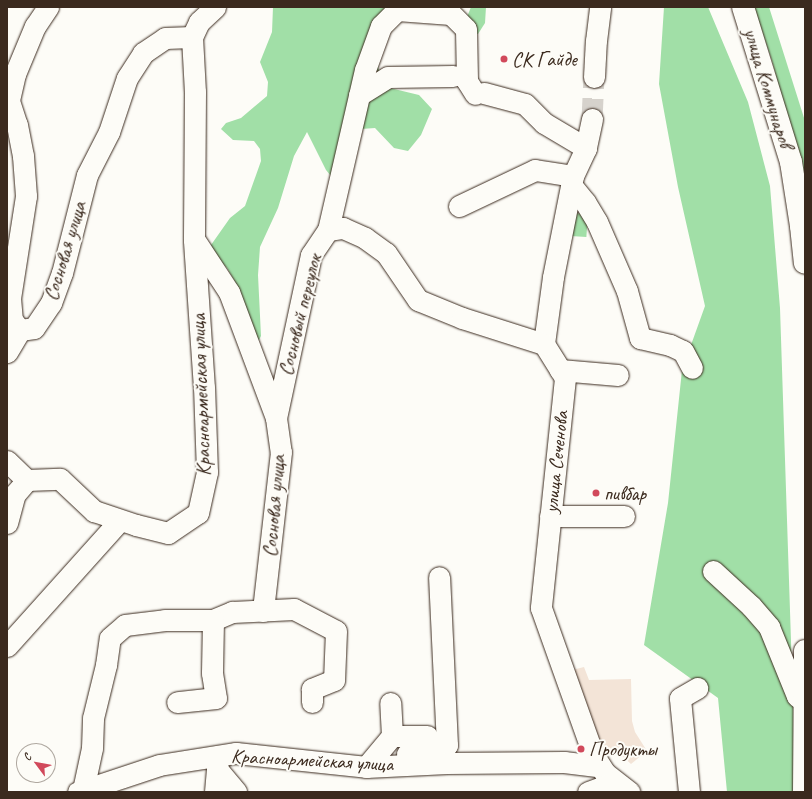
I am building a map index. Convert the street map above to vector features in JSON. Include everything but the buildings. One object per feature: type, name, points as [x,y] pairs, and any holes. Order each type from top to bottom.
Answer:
[{"type":"main road","name":"улица Коммунаров","points":[[742,7],[791,162],[805,263]]},
{"type":"main road","points":[[804,792],[805,651]]},
{"type":"street","name":"Сосновая улица","points":[[48,7],[35,26],[15,74],[9,100],[17,125],[23,156],[26,196],[10,298],[12,320],[20,330],[34,328],[51,303],[62,273],[87,175],[109,132],[127,78],[143,53],[165,38],[192,38]]},
{"type":"street","points":[[194,239],[195,92],[192,38],[199,22],[215,7]]},
{"type":"street","points":[[594,77],[600,7]]},
{"type":"street","points":[[328,230],[365,70],[381,26],[397,10],[451,14],[466,29],[467,81],[480,93],[525,104],[544,123],[586,148]]},
{"type":"street","points":[[359,95],[388,77],[453,76]]},
{"type":"street","points":[[544,344],[553,276],[572,181],[586,148],[592,119]]},
{"type":"street","points":[[459,206],[535,170],[572,181],[597,222],[627,291],[640,338],[670,345],[683,351],[692,368]]},
{"type":"street","name":"Сосновый переулок","points":[[276,418],[311,255],[328,230],[344,228],[365,238],[386,253],[418,300],[462,318],[544,344]]},
{"type":"street","name":"Сосновая улица","points":[[194,239],[229,292],[276,418],[281,452],[263,611]]},
{"type":"street","name":"Красноармейская улица","points":[[27,480],[60,478],[94,511],[120,520],[168,533],[198,513],[207,472],[204,388],[194,239]]},
{"type":"street","points":[[7,352],[20,330]]},
{"type":"street","name":"улица Сеченова","points":[[544,344],[565,378],[541,608],[587,740],[599,766],[605,789]]},
{"type":"street","points":[[560,370],[618,375]]},
{"type":"street","points":[[7,461],[27,480],[15,494],[7,523]]},
{"type":"street","points":[[550,516],[624,516]]},
{"type":"street","points":[[7,646],[120,520]]},
{"type":"street","points":[[713,571],[751,606],[769,627],[797,696],[804,702]]},
{"type":"street","points":[[371,762],[424,752],[448,745],[439,577]]},
{"type":"street","points":[[80,791],[92,748],[93,718],[110,638],[125,625],[165,620],[213,620],[232,612],[294,609],[336,631],[334,680],[312,689],[312,702]]},
{"type":"street","points":[[177,702],[216,698],[212,673],[213,620]]},
{"type":"street","points":[[689,792],[680,698],[697,688]]},
{"type":"street","points":[[371,762],[392,736],[390,703]]},
{"type":"street","points":[[392,736],[427,736]]},
{"type":"street","name":"Красноармейская улица","points":[[80,791],[159,766],[218,762],[236,753],[371,762],[564,762],[599,766]]},
{"type":"street","points":[[214,792],[218,762]]},
{"type":"street","points":[[218,762],[236,792]]},
{"type":"shaded area","points":[[584,667],[589,680],[631,679],[632,721],[635,732],[647,751],[631,764],[620,754],[596,752],[568,671]]},
{"type":"green space","points":[[273,7],[386,7],[375,55],[380,74],[390,88],[419,95],[432,109],[421,135],[408,151],[394,148],[375,128],[361,129],[335,181],[326,170],[307,132],[294,156],[278,208],[260,247],[258,275],[261,336],[256,346],[248,336],[234,280],[227,268],[212,253],[211,245],[230,218],[245,206],[261,161],[260,149],[254,141],[233,140],[221,129],[226,123],[241,118],[267,96],[268,82],[260,62],[272,32]]},
{"type":"green space","points":[[471,7],[486,7],[485,23],[478,34],[471,34],[467,17]]},
{"type":"green space","points":[[664,7],[708,7],[748,102],[770,186],[780,308],[796,792],[727,792],[718,698],[644,645],[668,503],[682,370],[705,306],[678,187],[659,84]]},
{"type":"green space","points":[[754,7],[769,7],[805,121],[805,185],[772,61]]},
{"type":"green space","points":[[572,213],[588,214],[586,237],[570,236]]},
{"type":"tunnel","points":[[592,119],[594,77]]},
{"type":"place","name":"СК Гайде","points":[[504,59]]},
{"type":"place","name":"пивбар","points":[[596,493]]},
{"type":"place","name":"Продукты","points":[[581,749]]}]
